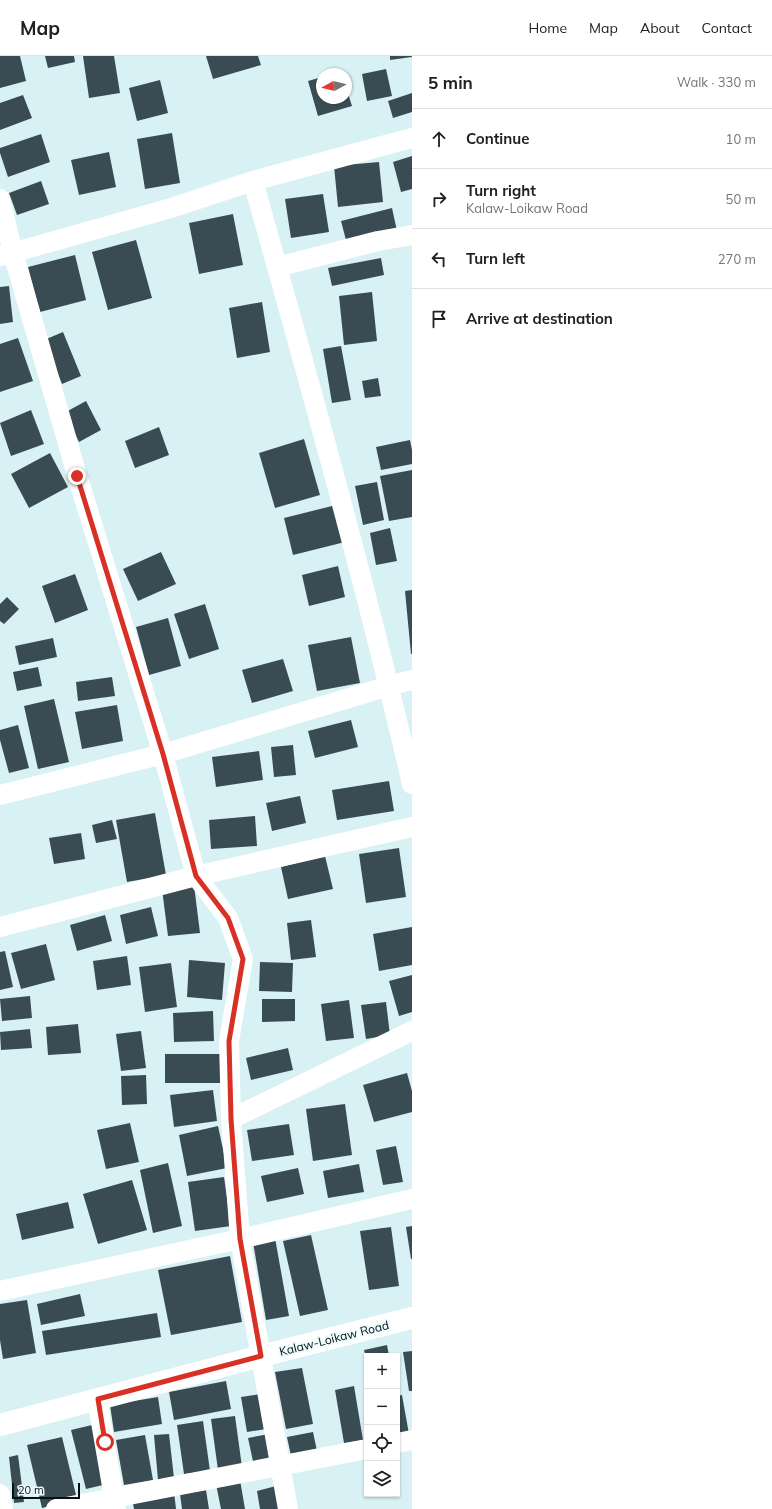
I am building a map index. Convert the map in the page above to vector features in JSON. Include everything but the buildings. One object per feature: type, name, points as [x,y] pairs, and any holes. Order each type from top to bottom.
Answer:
[{"type":"main road","name":"Kalaw-Loikaw Road","points":[[0,1424],[412,1318]]},
{"type":"street","points":[[6,254],[171,208],[253,181],[412,138]]},
{"type":"street","points":[[253,181],[323,430],[389,686],[412,784]]},
{"type":"street","points":[[0,199],[6,254],[77,476],[163,754],[196,876],[228,918],[243,959],[229,1041],[231,1119],[240,1239],[288,1509]]},
{"type":"street","points":[[277,267],[378,241],[412,235]]},
{"type":"street","points":[[0,796],[163,754],[412,680]]},
{"type":"street","points":[[0,927],[196,876],[412,827]]},
{"type":"street","points":[[231,1119],[412,1031]]},
{"type":"street","points":[[0,1291],[240,1239],[412,1199]]},
{"type":"street","points":[[98,1399],[114,1503]]},
{"type":"street","points":[[400,1442],[412,1440]]},
{"type":"street","points":[[56,1509],[114,1503],[280,1465],[364,1450]]},
{"type":"street","points":[[0,1494],[3,1509]]},
{"type":"route","points":[[77,476],[163,754],[196,876],[228,918],[243,959],[229,1041],[231,1119],[240,1239],[261,1356],[98,1399],[105,1442]]}]
